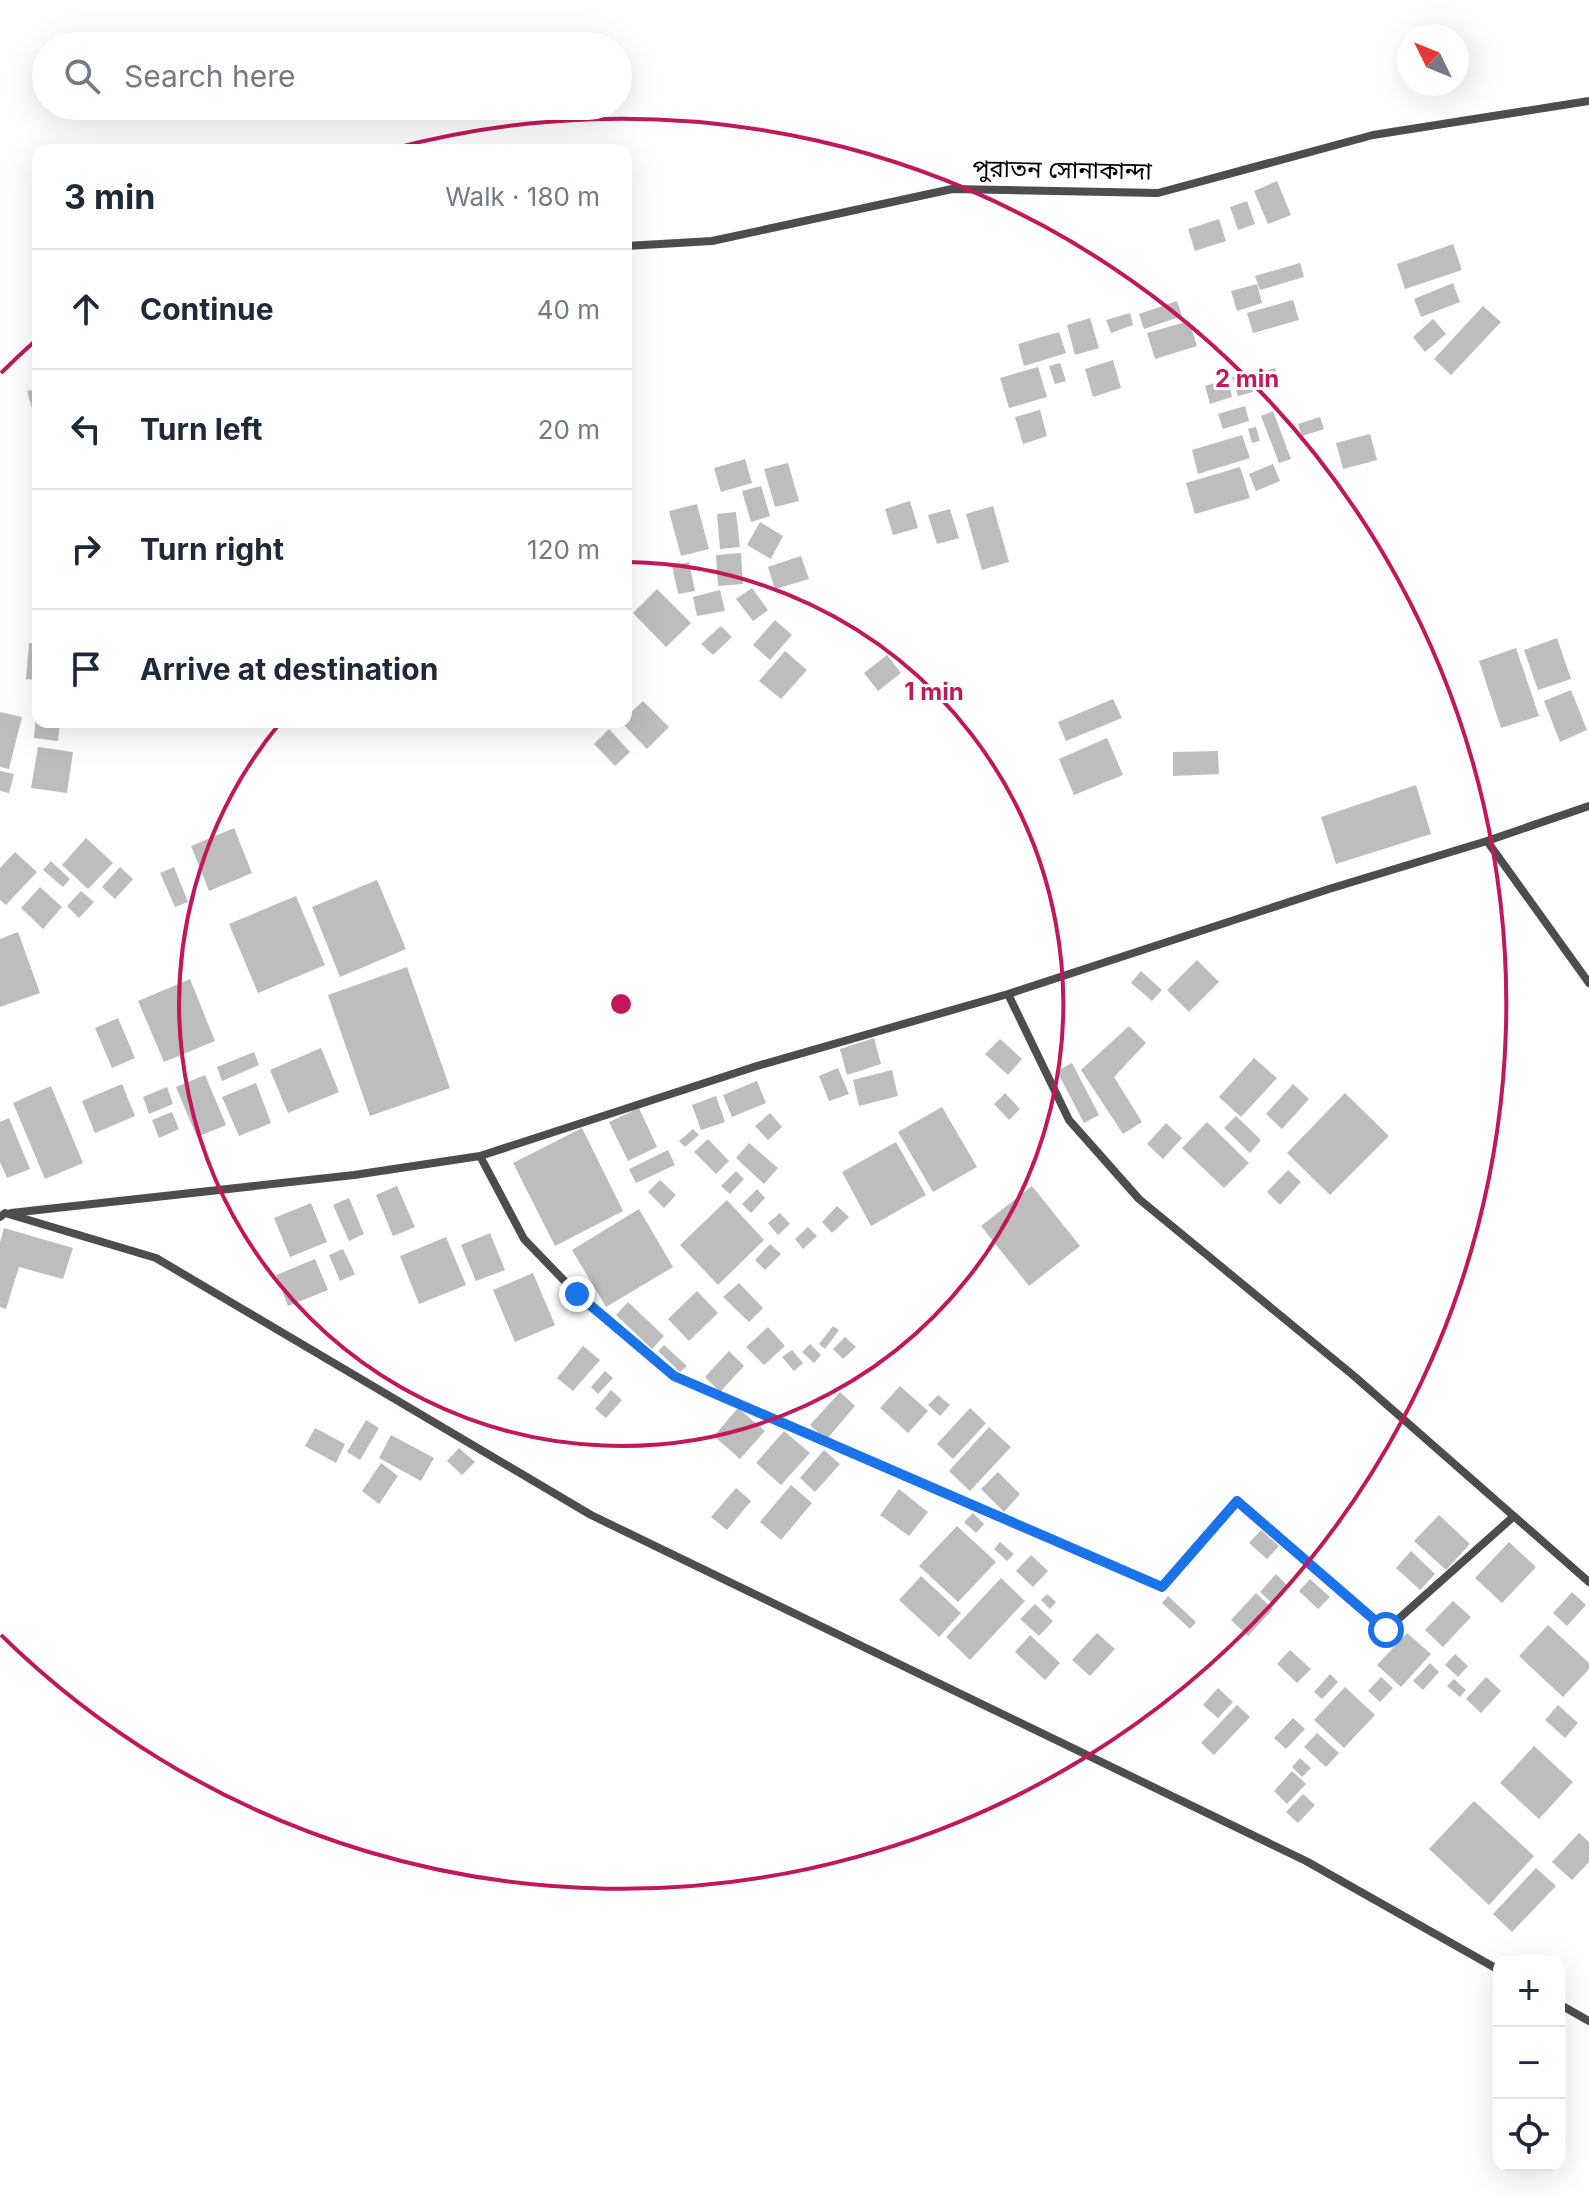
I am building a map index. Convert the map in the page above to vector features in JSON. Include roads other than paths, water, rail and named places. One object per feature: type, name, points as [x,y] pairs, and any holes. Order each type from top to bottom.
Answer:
[{"type":"street","name":"পুরাতন সোনাকান্দা","points":[[632,246],[712,241],[952,189],[1158,193],[1373,135],[1589,101]]},
{"type":"street","points":[[2,1214],[354,1175],[480,1156],[757,1066],[1008,994],[1589,806]]},
{"type":"street","points":[[1487,841],[1589,983]]},
{"type":"street","points":[[1008,994],[1069,1120],[1139,1199],[1354,1376],[1589,1582]]},
{"type":"street","points":[[480,1156],[524,1239],[577,1294],[674,1376],[1162,1587],[1237,1501],[1386,1630],[1513,1517]]},
{"type":"street","points":[[2,1214],[156,1258],[591,1515],[1306,1861],[1493,1967]]},
{"type":"street","points":[[1565,2007],[1589,2021]]}]
